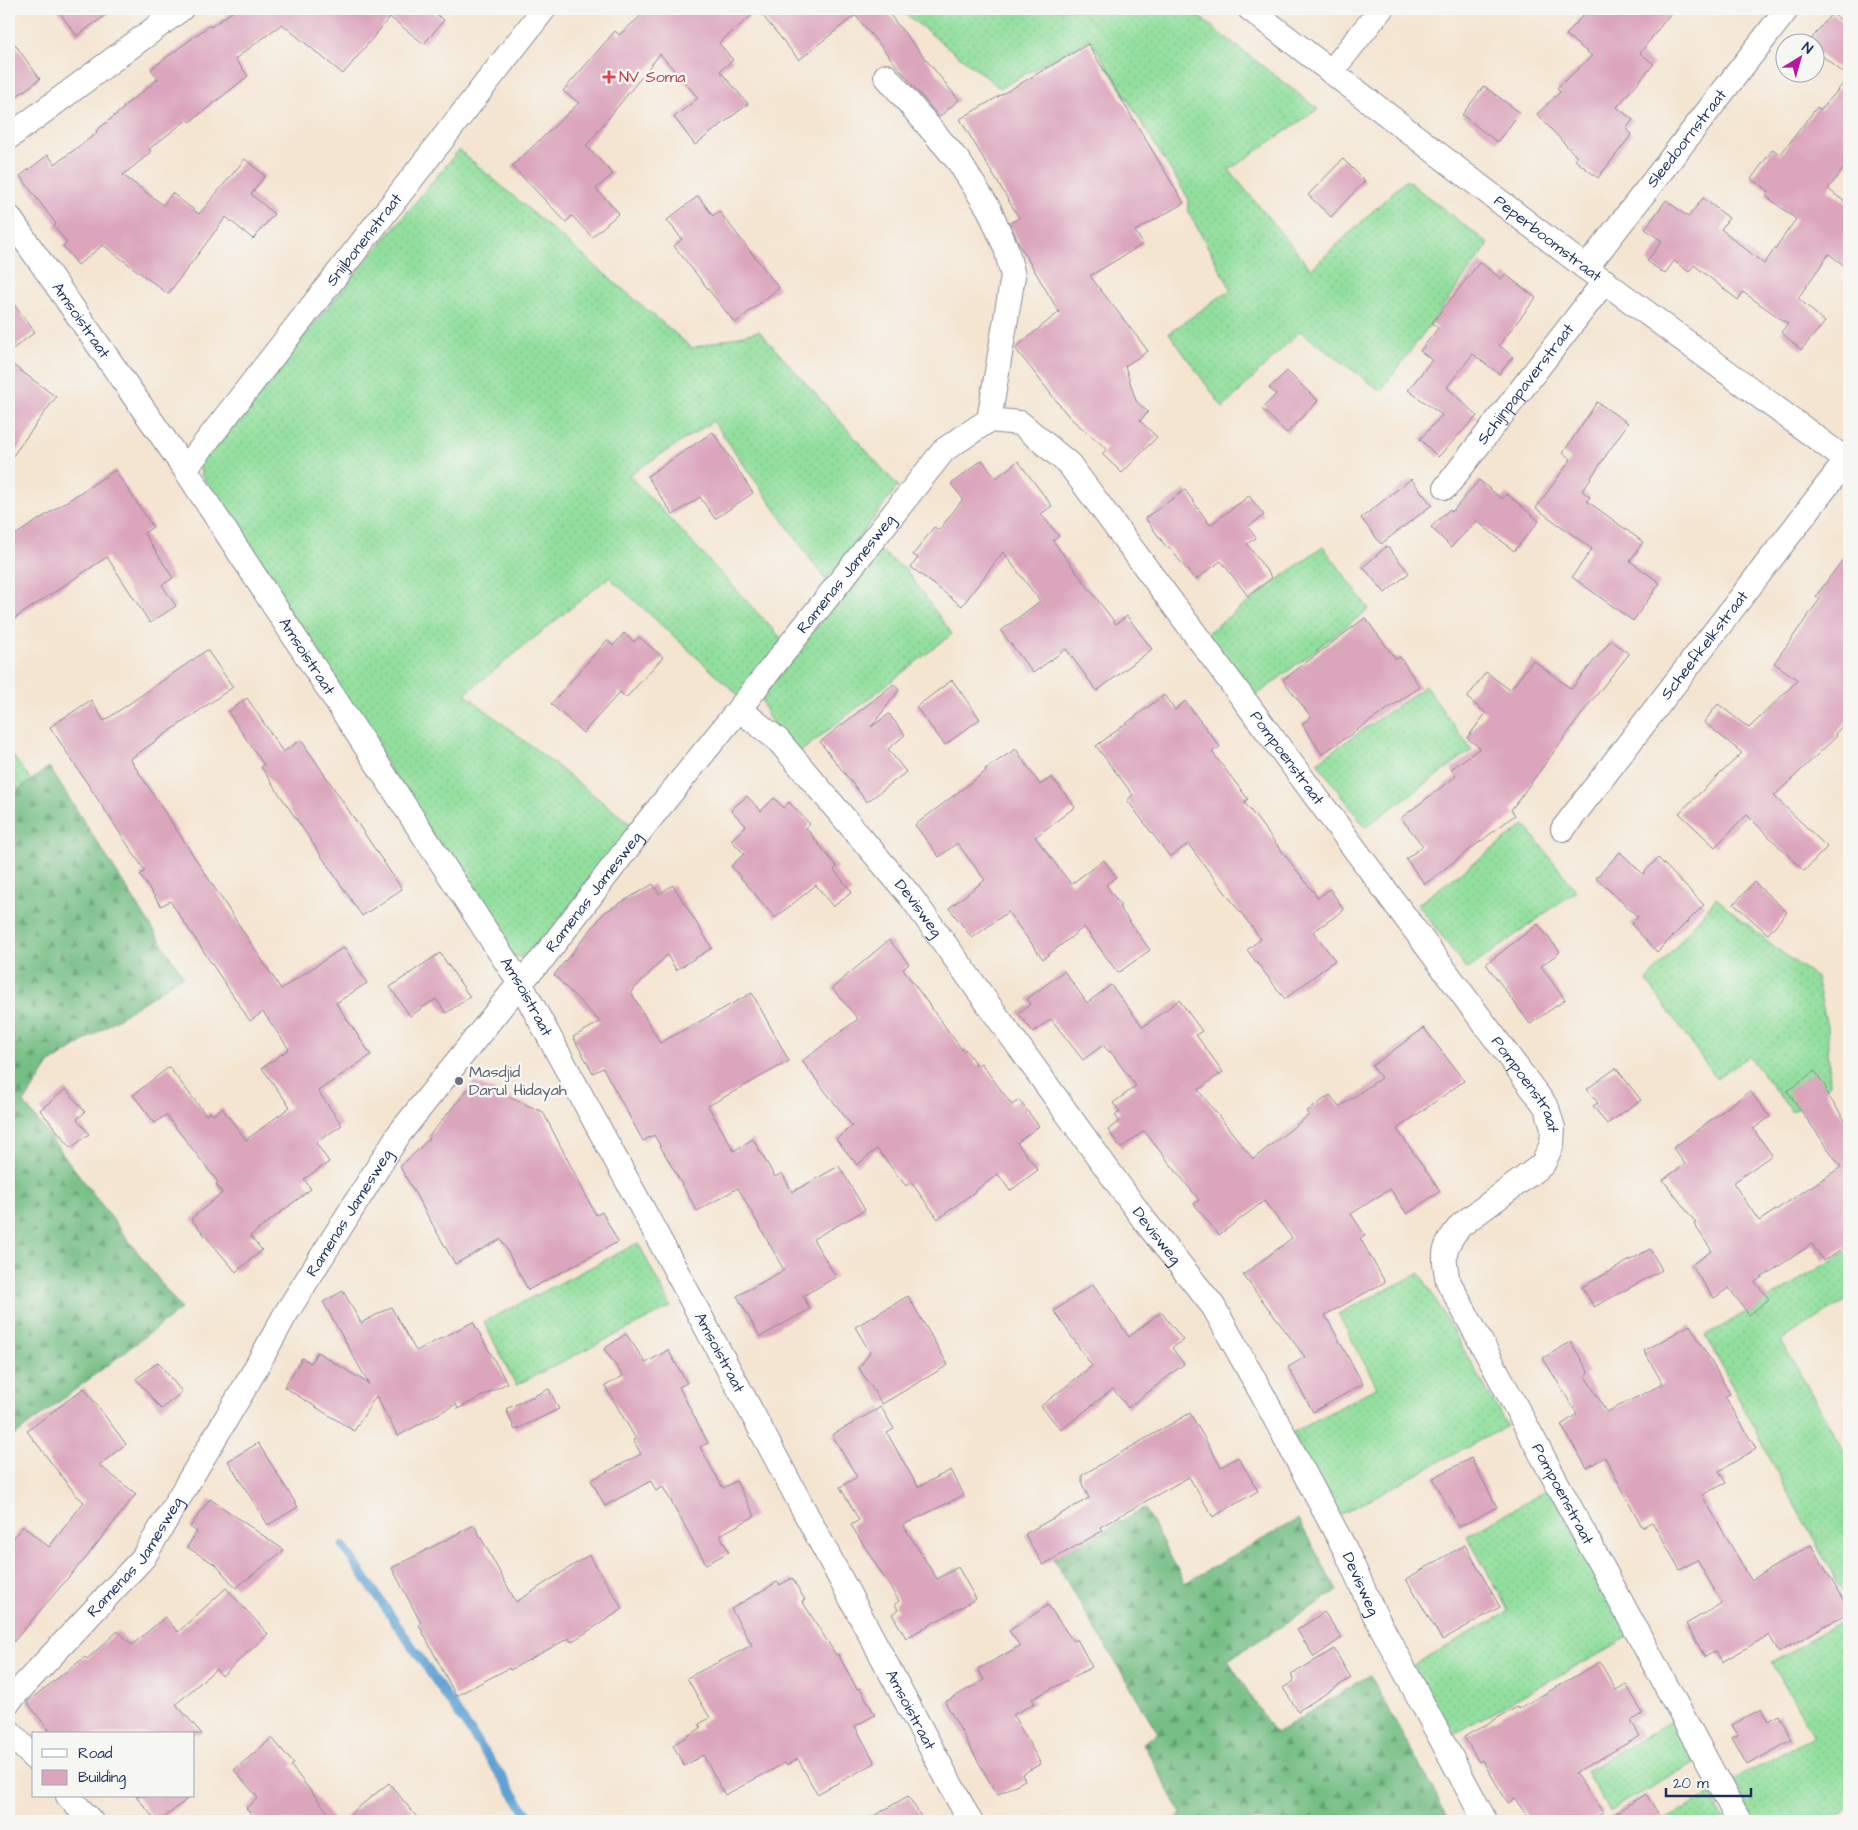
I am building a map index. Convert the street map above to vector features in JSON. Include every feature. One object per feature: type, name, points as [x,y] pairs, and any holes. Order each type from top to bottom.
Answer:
[{"type":"street","points":[[9,137],[181,9]]},
{"type":"street","name":"Snijbonenstraat","points":[[185,469],[544,9]]},
{"type":"street","name":"Peperboomstraat","points":[[1250,9],[1586,268],[1848,460]]},
{"type":"street","points":[[1331,72],[1381,9]]},
{"type":"street","name":"Sleedoornstraat","points":[[1586,268],[1787,9]]},
{"type":"street","points":[[886,76],[959,162],[989,209],[1006,248],[1012,276],[989,420]]},
{"type":"street","name":"Amsoistraat","points":[[9,217],[185,469],[520,982],[970,1821]]},
{"type":"street","name":"Schijnpapaverstraat","points":[[1446,486],[1605,281]]},
{"type":"street","name":"Ramenas Jamesweg","points":[[9,1701],[142,1558],[248,1382],[285,1315],[399,1134],[520,982],[543,958],[645,824],[944,450],[989,420]]},
{"type":"street","name":"Pompoenstraat","points":[[989,420],[1020,423],[1069,464],[1548,1108],[1553,1128],[1552,1144],[1543,1164],[1461,1225],[1451,1236],[1446,1246],[1444,1261],[1448,1281],[1739,1821]]},
{"type":"street","name":"Scheefkelkstraat","points":[[1563,829],[1848,460]]},
{"type":"street","name":"Devisweg","points":[[738,709],[778,740],[911,897],[1144,1220],[1212,1306],[1261,1392],[1345,1549],[1374,1613],[1485,1821]]},
{"type":"street","points":[[9,1731],[32,1756]]},
{"type":"street","points":[[70,1798],[91,1821]]},
{"type":"green space","points":[[899,9],[1189,9],[1318,109],[1229,170],[1311,269],[1406,180],[1489,244],[1381,391],[1300,331],[1223,408],[1169,333],[1231,289],[1188,211],[1188,198],[1090,39],[1000,88]]},
{"type":"green space","points":[[459,150],[692,348],[759,331],[898,486],[826,581],[713,421],[629,475],[783,640],[739,696],[609,577],[465,694],[633,826],[530,956],[519,957],[509,954],[201,474],[200,464],[205,454]]},
{"type":"green space","points":[[1323,546],[1369,609],[1253,698],[1207,633]]},
{"type":"green space","points":[[876,548],[905,569],[952,634],[800,752],[781,734],[771,721],[762,698]]},
{"type":"green space","points":[[1425,686],[1472,750],[1365,827],[1317,762]]},
{"type":"green space","points":[[9,751],[31,780],[9,797]]},
{"type":"green space","points":[[49,767],[183,976],[49,1064],[24,1103],[181,1309],[9,1440],[9,797]]},
{"type":"green space","points":[[1525,825],[1576,891],[1467,970],[1418,904]]},
{"type":"green space","points":[[1716,898],[1781,952],[1816,977],[1827,1027],[1830,1084],[1792,1112],[1749,1056],[1716,1078],[1647,981]]},
{"type":"green space","points":[[638,1243],[671,1307],[516,1385],[484,1322]]},
{"type":"green space","points":[[1849,1250],[1849,1299],[1781,1340],[1849,1460],[1849,1603],[1791,1499],[1706,1336]]},
{"type":"green space","points":[[1420,1273],[1507,1426],[1336,1517],[1292,1433],[1377,1387],[1338,1314]]},
{"type":"green space","points":[[1549,1489],[1630,1636],[1448,1737],[1410,1667],[1509,1611],[1467,1536]]},
{"type":"green space","points":[[1144,1508],[1185,1583],[1298,1519],[1337,1591],[1228,1660],[1275,1734],[1370,1675],[1450,1821],[1172,1821],[1182,1815],[1143,1743],[1158,1733],[1053,1559]]},
{"type":"green space","points":[[1849,1618],[1849,1809],[1827,1821],[1755,1821],[1733,1780],[1814,1736],[1771,1662]]},
{"type":"green space","points":[[1672,1721],[1696,1762],[1609,1811],[1586,1771]]},
{"type":"green space","points":[[1711,1794],[1726,1821],[1663,1821]]},
{"type":"building","points":[[57,9],[114,9],[77,36]]},
{"type":"building","points":[[236,9],[429,9],[444,20],[424,44],[390,17],[343,74],[282,24],[235,59],[248,76],[190,122],[188,119],[149,149],[151,152],[123,175],[163,205],[172,193],[199,214],[245,159],[265,176],[251,194],[274,214],[253,239],[226,217],[168,294],[103,245],[78,265],[63,246],[67,243],[54,226],[56,224],[20,176],[48,155],[55,164],[97,133],[96,131],[123,107],[158,79],[151,69],[210,25],[211,27]]},
{"type":"building","points":[[649,9],[885,9],[959,100],[939,117],[855,15],[799,60],[758,10],[719,43],[733,60],[720,71],[748,104],[695,145],[674,117],[698,98],[660,54],[586,146],[613,174],[596,189],[619,213],[592,237],[572,216],[566,222],[512,166],[579,103],[563,91],[615,31],[619,35]]},
{"type":"building","points":[[1588,9],[1674,9],[1640,53],[1654,64],[1617,107],[1633,120],[1626,129],[1632,134],[1598,178],[1575,160],[1577,157],[1537,114],[1560,92],[1557,88],[1592,56],[1566,35]]},
{"type":"building","points":[[1832,13],[1849,27],[1849,77],[1826,59],[1826,32],[1817,32]]},
{"type":"building","points":[[9,36],[40,79],[9,102]]},
{"type":"building","points":[[1088,44],[1184,203],[1135,231],[1143,244],[1090,276],[1148,351],[1125,366],[1136,401],[1148,412],[1140,421],[1157,437],[1122,473],[1102,454],[1107,449],[1069,417],[1015,348],[1059,312],[1020,246],[1010,223],[1019,218],[960,119]]},
{"type":"building","points":[[1849,77],[1849,162],[1828,189],[1849,205],[1849,269],[1829,254],[1798,298],[1825,322],[1801,350],[1781,332],[1788,324],[1743,292],[1738,300],[1694,265],[1689,272],[1674,261],[1665,274],[1647,261],[1662,241],[1645,229],[1666,200],[1688,217],[1703,198],[1729,218],[1721,229],[1764,264],[1796,219],[1766,196],[1769,191],[1751,179],[1773,149],[1780,155],[1817,107],[1821,110]]},
{"type":"building","points":[[1484,86],[1520,113],[1497,142],[1462,115]]},
{"type":"building","points":[[1343,159],[1365,181],[1331,217],[1308,195]]},
{"type":"building","points":[[698,196],[713,216],[719,211],[779,288],[735,323],[674,246],[682,239],[667,220]]},
{"type":"building","points":[[1480,262],[1501,279],[1505,274],[1536,298],[1499,345],[1513,357],[1499,374],[1473,354],[1447,387],[1477,416],[1438,457],[1420,439],[1442,415],[1408,390],[1432,360],[1420,351],[1438,328],[1432,323]]},
{"type":"building","points":[[9,298],[35,332],[9,352]]},
{"type":"building","points":[[9,362],[56,397],[9,461]]},
{"type":"building","points":[[1287,371],[1318,401],[1287,433],[1262,409],[1276,394],[1269,388]]},
{"type":"building","points":[[1597,402],[1628,423],[1582,491],[1590,497],[1587,501],[1643,542],[1630,561],[1660,583],[1633,621],[1572,577],[1592,549],[1536,508],[1571,459],[1563,453]]},
{"type":"building","points":[[713,432],[753,493],[715,519],[700,497],[673,515],[647,476]]},
{"type":"building","points":[[982,460],[996,478],[1018,461],[1052,506],[1041,514],[1059,536],[1053,541],[1116,624],[1127,616],[1152,649],[1097,691],[1066,649],[1033,673],[1001,631],[1040,601],[1003,552],[962,606],[911,567],[918,558],[913,555],[934,527],[939,530],[963,499],[951,484]]},
{"type":"building","points":[[115,470],[153,527],[144,533],[173,578],[162,585],[176,606],[150,623],[107,557],[9,622],[9,539]]},
{"type":"building","points":[[1411,479],[1432,505],[1381,544],[1361,518]]},
{"type":"building","points":[[1479,480],[1502,499],[1507,494],[1539,521],[1514,551],[1477,521],[1451,547],[1431,527],[1450,509],[1452,512]]},
{"type":"building","points":[[1185,490],[1210,525],[1249,496],[1264,515],[1248,527],[1256,538],[1247,544],[1272,578],[1248,596],[1221,561],[1195,580],[1169,547],[1167,548],[1145,518]]},
{"type":"building","points":[[1387,546],[1409,573],[1385,593],[1363,567]]},
{"type":"building","points":[[1849,551],[1849,719],[1835,734],[1837,736],[1774,796],[1827,847],[1804,871],[1747,815],[1715,847],[1679,813],[1742,753],[1704,722],[1718,704],[1749,728],[1798,680],[1774,663],[1820,599],[1816,596]]},
{"type":"building","points":[[1365,618],[1396,659],[1400,657],[1420,687],[1322,754],[1302,724],[1311,717],[1283,680]]},
{"type":"building","points":[[624,633],[634,642],[639,637],[663,657],[626,698],[620,692],[583,733],[551,704],[607,640],[613,646]]},
{"type":"building","points":[[1611,640],[1629,654],[1590,703],[1511,810],[1515,815],[1425,884],[1406,859],[1423,846],[1401,818],[1456,776],[1451,769],[1480,748],[1467,738],[1486,713],[1467,698],[1486,672],[1510,690],[1533,660],[1571,689]]},
{"type":"building","points":[[207,650],[233,687],[130,759],[281,989],[344,947],[367,983],[336,1003],[371,1055],[318,1091],[342,1125],[316,1143],[329,1162],[304,1179],[311,1189],[250,1236],[262,1250],[236,1272],[191,1219],[222,1193],[216,1184],[218,1182],[166,1115],[155,1123],[133,1095],[169,1067],[206,1115],[210,1112],[213,1115],[222,1108],[246,1140],[290,1107],[262,1068],[289,1049],[263,1012],[250,1021],[170,901],[161,906],[140,875],[145,871],[50,727],[91,700],[104,721]]},
{"type":"building","points":[[952,680],[980,719],[945,745],[916,707]]},
{"type":"building","points":[[894,684],[899,690],[871,727],[889,714],[905,735],[888,749],[906,772],[867,802],[820,742]]},
{"type":"building","points":[[1164,695],[1175,710],[1185,701],[1220,747],[1212,752],[1248,799],[1244,802],[1318,898],[1330,889],[1344,910],[1313,932],[1335,960],[1285,999],[1247,950],[1261,939],[1188,844],[1170,857],[1127,800],[1133,795],[1096,746]]},
{"type":"building","points":[[247,698],[283,752],[301,740],[402,889],[362,916],[261,767],[264,765],[228,712]]},
{"type":"building","points":[[1016,749],[1040,785],[1052,777],[1075,807],[1035,837],[1071,884],[1104,860],[1116,877],[1106,885],[1121,906],[1119,907],[1150,950],[1118,973],[1084,927],[1043,959],[1008,912],[972,938],[949,908],[985,880],[957,843],[939,857],[915,825],[986,771],[985,769]]},
{"type":"building","points":[[747,796],[761,811],[774,798],[783,808],[789,802],[810,824],[806,828],[837,867],[834,870],[852,892],[833,907],[816,885],[775,918],[731,866],[744,854],[731,840],[746,826],[731,810]]},
{"type":"building","points":[[1620,852],[1643,874],[1658,858],[1704,905],[1657,952],[1631,924],[1638,917],[1596,878]]},
{"type":"building","points":[[1754,882],[1787,912],[1768,934],[1734,904]]},
{"type":"building","points":[[653,884],[659,894],[673,885],[712,948],[676,970],[667,955],[631,992],[660,1043],[752,993],[789,1061],[708,1106],[734,1151],[753,1139],[775,1177],[782,1173],[792,1192],[839,1166],[865,1210],[813,1239],[836,1277],[803,1296],[810,1309],[760,1337],[737,1296],[784,1270],[738,1188],[697,1211],[654,1135],[643,1141],[603,1068],[593,1073],[573,1037],[600,1022],[554,975],[605,912]]},
{"type":"building","points":[[1538,924],[1560,952],[1541,966],[1565,1000],[1530,1024],[1486,964]]},
{"type":"building","points":[[889,940],[909,964],[903,969],[963,1051],[965,1049],[977,1066],[981,1063],[1012,1105],[1019,1100],[1039,1126],[1017,1143],[1038,1170],[1010,1191],[998,1174],[938,1219],[911,1182],[906,1186],[877,1149],[857,1165],[836,1139],[852,1126],[802,1061],[858,1019],[832,988]]},
{"type":"building","points":[[440,953],[470,997],[446,1013],[436,999],[410,1016],[390,987]]},
{"type":"building","points":[[1064,971],[1087,1003],[1111,985],[1143,1027],[1179,1000],[1202,1031],[1196,1035],[1223,1072],[1198,1090],[1253,1159],[1309,1115],[1306,1112],[1330,1095],[1339,1107],[1381,1078],[1372,1066],[1424,1028],[1464,1081],[1397,1129],[1440,1191],[1407,1214],[1390,1189],[1351,1214],[1365,1235],[1360,1238],[1385,1282],[1325,1315],[1363,1384],[1313,1412],[1288,1367],[1305,1357],[1243,1275],[1292,1238],[1264,1201],[1219,1235],[1194,1204],[1199,1200],[1144,1131],[1121,1148],[1108,1130],[1119,1121],[1115,1115],[1120,1112],[1113,1103],[1136,1086],[1110,1051],[1103,1045],[1083,1060],[1051,1019],[1033,1032],[1018,1013],[1031,1004],[1027,999]]},
{"type":"building","points":[[1616,1068],[1641,1100],[1607,1124],[1593,1106],[1598,1103],[1587,1089]]},
{"type":"building","points":[[1815,1071],[1827,1089],[1825,1091],[1849,1126],[1849,1244],[1823,1261],[1812,1244],[1755,1282],[1769,1299],[1749,1315],[1729,1288],[1714,1298],[1691,1265],[1712,1251],[1694,1224],[1696,1223],[1663,1180],[1685,1164],[1673,1148],[1750,1091],[1770,1117],[1753,1129],[1772,1155],[1733,1183],[1759,1221],[1841,1167],[1787,1091]]},
{"type":"building","points":[[474,1082],[543,1112],[596,1215],[602,1212],[618,1242],[528,1290],[501,1239],[455,1264],[400,1167],[429,1139],[428,1137]]},
{"type":"building","points":[[66,1089],[85,1112],[77,1119],[89,1134],[71,1148],[40,1110]]},
{"type":"building","points":[[1650,1249],[1662,1270],[1594,1307],[1582,1287]]},
{"type":"building","points":[[1093,1284],[1129,1337],[1161,1312],[1183,1340],[1172,1348],[1184,1364],[1128,1408],[1113,1389],[1061,1430],[1041,1406],[1092,1366],[1054,1311]]},
{"type":"building","points":[[343,1291],[361,1323],[391,1307],[416,1351],[473,1322],[507,1383],[458,1409],[456,1404],[398,1436],[376,1396],[354,1431],[284,1387],[302,1358],[311,1363],[317,1352],[369,1384],[323,1302]]},
{"type":"building","points":[[908,1296],[948,1365],[882,1404],[859,1368],[870,1352],[855,1327]]},
{"type":"building","points":[[1690,1325],[1730,1394],[1725,1396],[1756,1449],[1719,1471],[1726,1483],[1702,1495],[1751,1580],[1811,1545],[1849,1610],[1849,1612],[1779,1652],[1769,1635],[1722,1662],[1716,1651],[1705,1657],[1686,1624],[1722,1603],[1697,1560],[1680,1570],[1652,1522],[1642,1527],[1605,1457],[1587,1468],[1561,1425],[1577,1414],[1543,1358],[1571,1342],[1589,1373],[1585,1376],[1607,1412],[1663,1384],[1644,1351]]},
{"type":"building","points":[[626,1334],[646,1363],[668,1350],[687,1383],[679,1387],[708,1443],[700,1447],[723,1488],[736,1481],[755,1516],[720,1535],[729,1552],[706,1564],[663,1487],[656,1491],[651,1481],[605,1506],[591,1480],[641,1454],[633,1440],[636,1439],[605,1386],[623,1376],[604,1349]]},
{"type":"building","points":[[158,1362],[182,1392],[161,1409],[136,1379]]},
{"type":"building","points":[[84,1388],[126,1444],[99,1465],[136,1494],[81,1564],[9,1647],[9,1543],[23,1526],[49,1547],[84,1502],[76,1495],[27,1431]]},
{"type":"building","points":[[549,1389],[559,1409],[515,1430],[506,1409]]},
{"type":"building","points":[[881,1407],[894,1429],[887,1433],[918,1487],[951,1470],[964,1495],[903,1525],[937,1579],[958,1567],[976,1599],[906,1638],[892,1614],[898,1610],[895,1604],[899,1601],[851,1525],[859,1520],[840,1487],[857,1477],[832,1435]]},
{"type":"building","points":[[1190,1413],[1221,1467],[1238,1457],[1258,1491],[1213,1517],[1189,1477],[1100,1527],[1102,1531],[1043,1565],[1025,1534],[1089,1498],[1082,1484],[1082,1475]]},
{"type":"building","points":[[258,1443],[298,1507],[268,1525],[228,1461]]},
{"type":"building","points":[[1471,1458],[1497,1507],[1459,1527],[1433,1478]]},
{"type":"building","points":[[210,1499],[284,1550],[236,1588],[216,1565],[187,1547],[197,1532],[190,1527]]},
{"type":"building","points":[[474,1525],[516,1602],[589,1555],[623,1609],[571,1642],[569,1638],[510,1670],[509,1668],[456,1696],[392,1568]]},
{"type":"building","points":[[1465,1545],[1500,1607],[1442,1640],[1406,1579]]},
{"type":"building","points":[[792,1578],[805,1600],[802,1601],[836,1655],[838,1654],[857,1689],[860,1688],[875,1715],[855,1726],[875,1763],[817,1794],[798,1759],[787,1765],[785,1763],[725,1795],[703,1755],[684,1766],[673,1745],[701,1728],[699,1724],[710,1718],[687,1678],[752,1645],[731,1609],[777,1582],[780,1585]]},
{"type":"building","points":[[226,1588],[268,1634],[222,1676],[216,1669],[176,1704],[202,1734],[195,1734],[195,1732],[50,1732],[27,1702],[85,1657],[87,1659],[118,1631],[132,1645],[165,1617],[178,1632]]},
{"type":"building","points":[[1048,1605],[1073,1641],[1077,1639],[1092,1667],[1032,1699],[1035,1703],[1013,1715],[1041,1764],[1022,1774],[1025,1780],[997,1795],[945,1702],[984,1680],[978,1669],[1020,1646],[1009,1631]]},
{"type":"building","points":[[1324,1612],[1342,1638],[1314,1657],[1297,1630]]},
{"type":"building","points":[[1334,1649],[1351,1678],[1298,1711],[1283,1688],[1294,1681],[1291,1675]]},
{"type":"building","points":[[1600,1662],[1616,1690],[1626,1684],[1643,1714],[1631,1721],[1640,1736],[1575,1773],[1603,1812],[1590,1821],[1531,1821],[1515,1799],[1508,1803],[1482,1760],[1479,1762],[1464,1737],[1517,1707],[1518,1709]]},
{"type":"building","points":[[1761,1709],[1768,1721],[1779,1715],[1792,1740],[1747,1765],[1732,1738],[1738,1735],[1732,1725]]},
{"type":"building","points":[[272,1738],[294,1764],[291,1766],[335,1821],[257,1821],[246,1808],[258,1798],[234,1770]]},
{"type":"building","points":[[389,1783],[420,1821],[341,1821]]},
{"type":"building","points":[[1646,1794],[1663,1821],[1602,1821]]},
{"type":"building","points":[[908,1796],[924,1821],[865,1821]]},
{"type":"building","points":[[138,1798],[189,1798],[160,1821],[156,1821]]},
{"type":"waterway","points":[[343,1546],[532,1821]]},
{"type":"place","name":"NV Soma","points":[[609,77]]},
{"type":"place","name":"Masdjid Darul Hidayah","points":[[459,1081]]}]
